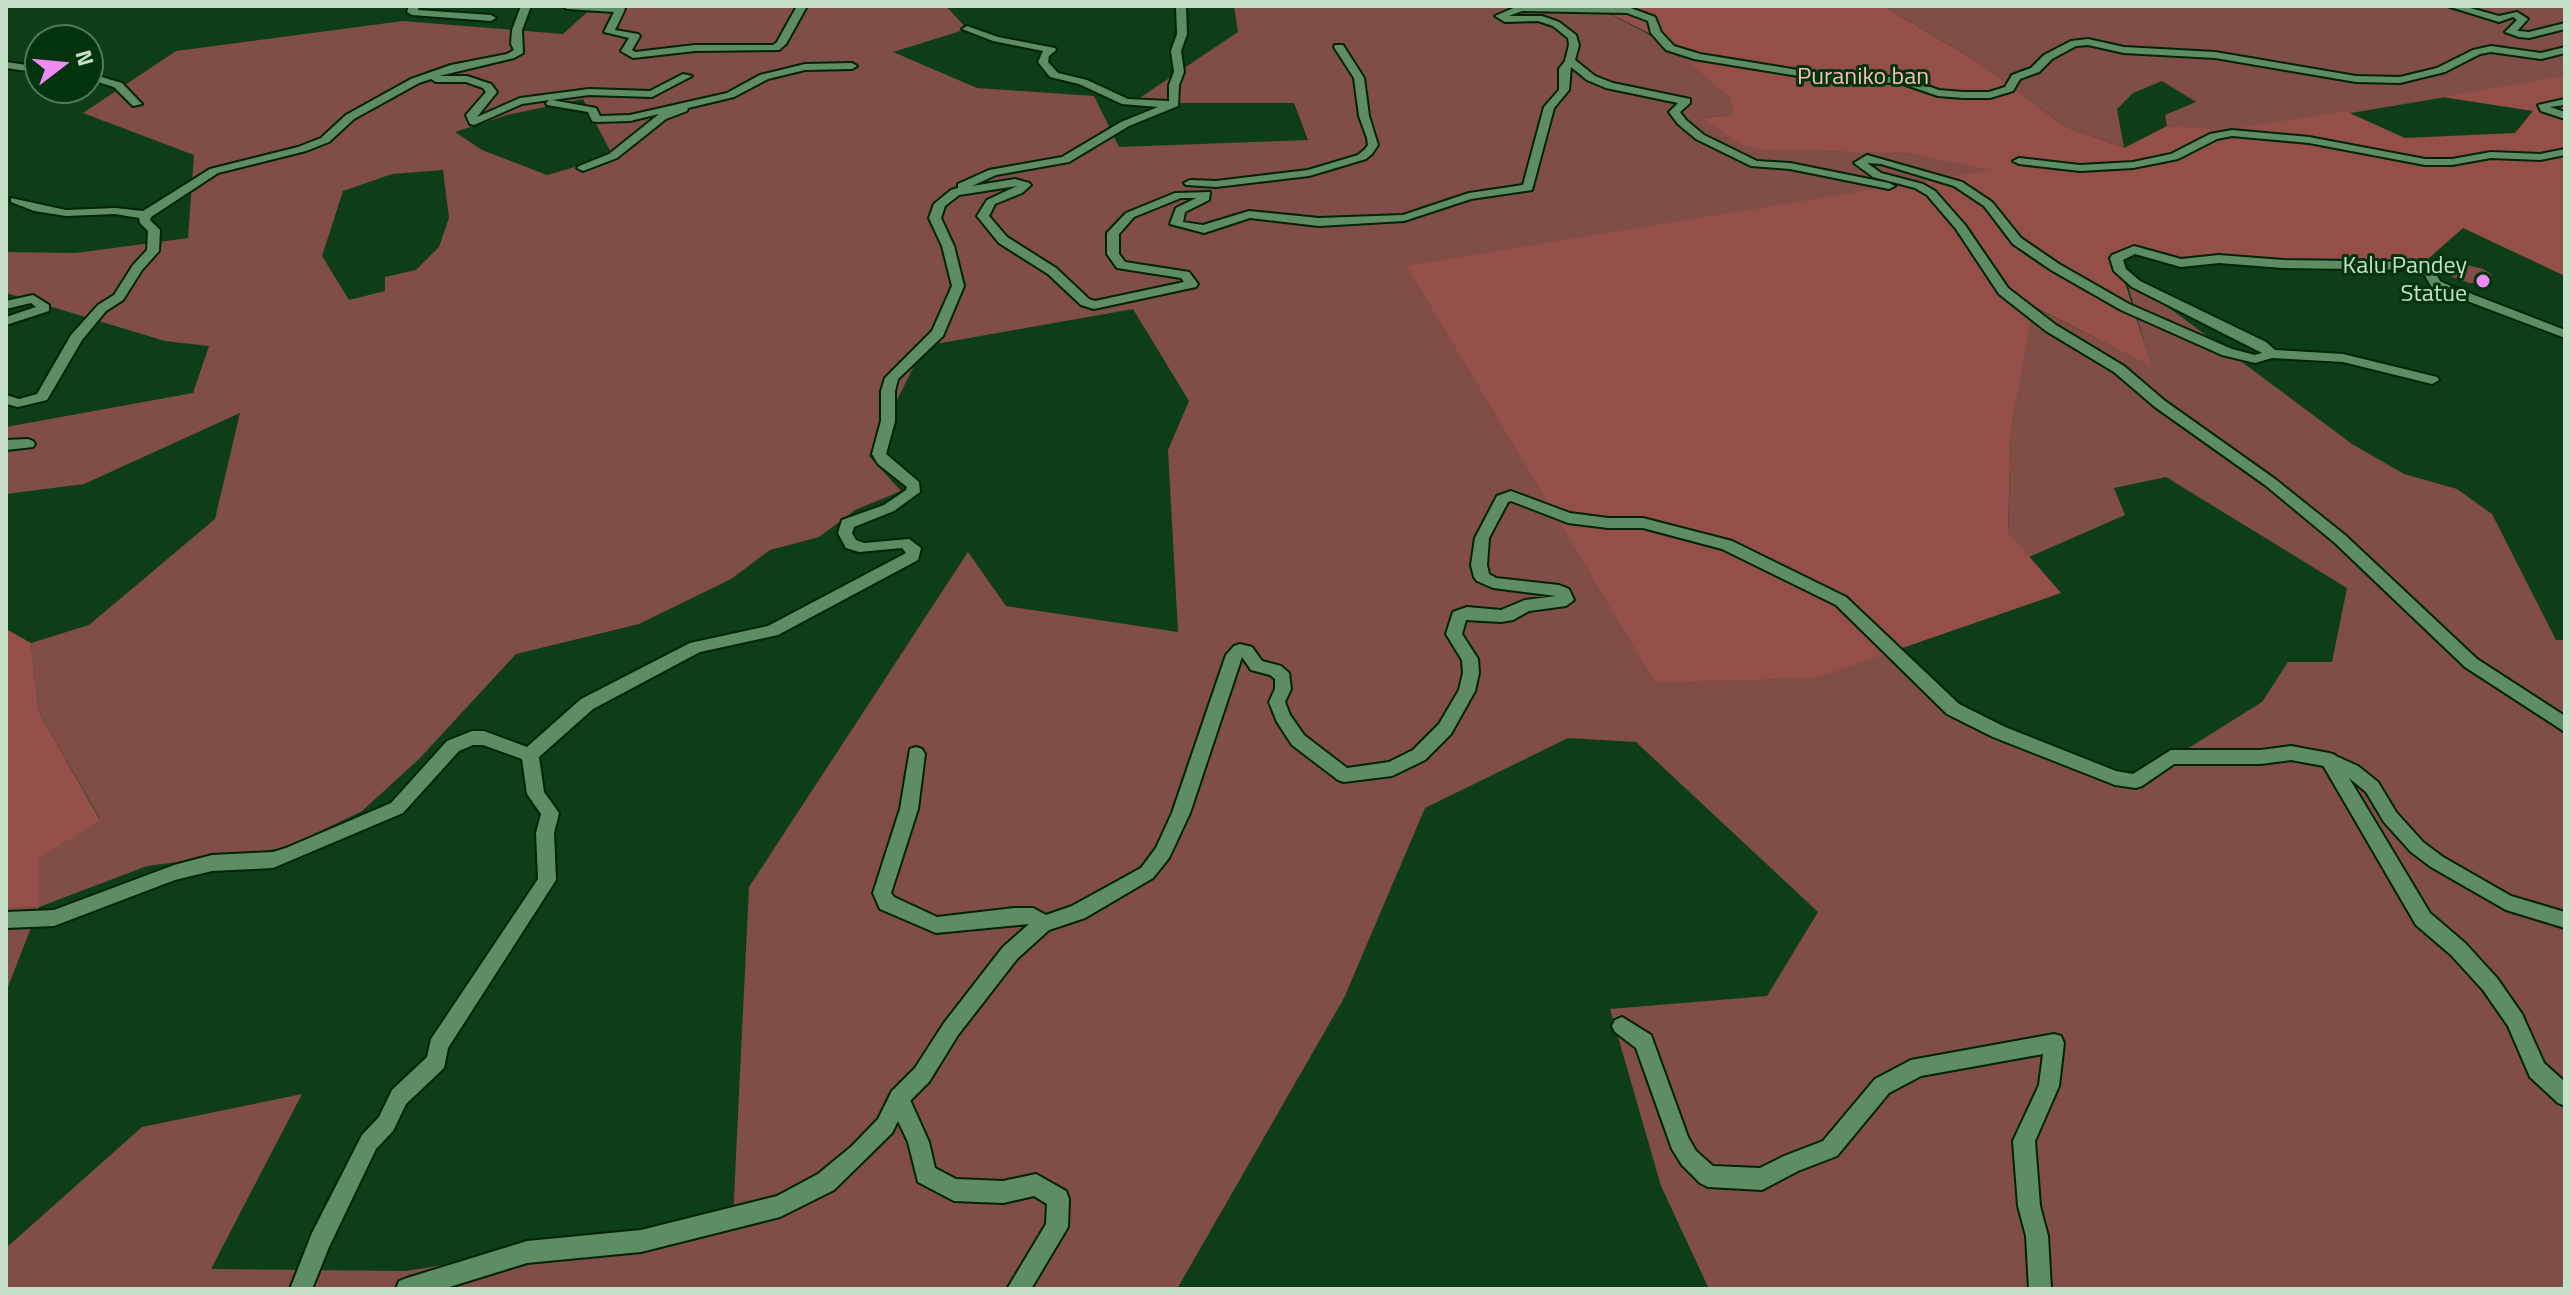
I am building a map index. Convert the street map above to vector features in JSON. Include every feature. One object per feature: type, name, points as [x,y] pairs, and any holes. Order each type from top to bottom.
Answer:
[{"type":"street","points":[[414,6],[412,12],[491,18]]},
{"type":"street","points":[[15,200],[34,208],[66,213],[115,211],[145,215],[214,171],[302,149],[325,140],[354,115],[415,81],[455,67],[510,56],[519,51],[517,30],[526,6]]},
{"type":"street","points":[[567,6],[620,9],[609,32],[635,36],[626,51],[633,55],[695,48],[775,48],[781,44],[802,6]]},
{"type":"street","points":[[1174,104],[1174,85],[1179,72],[1176,51],[1182,34],[1181,6]]},
{"type":"street","points":[[2452,6],[2499,19],[2514,14],[2523,19],[2510,32],[2519,34],[2529,35],[2565,26]]},
{"type":"street","points":[[2462,6],[2482,9],[2485,6]]},
{"type":"street","points":[[1130,215],[1179,195],[1201,192],[1206,194],[1205,198],[1180,210],[1176,224],[1204,229],[1249,214],[1349,223],[1373,218],[1404,218],[1469,196],[1528,188],[1549,107],[1564,90],[1564,69],[1570,61],[1573,37],[1556,24],[1539,18],[1505,19],[1500,16],[1521,8],[1628,10],[1652,19],[1656,33],[1670,48],[1698,57],[1835,79],[1901,80],[1938,93],[1963,95],[1990,95],[2009,89],[2016,77],[2035,70],[2048,57],[2074,43],[2088,42],[2124,50],[2215,55],[2370,79],[2420,76],[2491,49],[2541,56],[2565,50]]},
{"type":"street","points":[[967,29],[996,39],[1047,47],[1051,50],[1044,55],[1043,62],[1054,75],[1083,82],[1126,102],[1174,104]]},
{"type":"street","points":[[955,192],[1015,182],[1025,185],[991,202],[983,216],[1003,240],[1052,271],[1085,302],[1094,305],[1192,284],[1185,275],[1139,270],[1115,261],[1113,233],[1145,202],[1183,184],[1216,184],[1301,174],[1362,157],[1373,145],[1372,138],[1364,116],[1356,69],[1339,47]]},
{"type":"street","points":[[1570,61],[1591,78],[1610,86],[1686,101],[1674,112],[1682,122],[1700,137],[1755,164],[1790,166],[1867,183],[1919,186]]},
{"type":"street","points":[[506,107],[549,103],[592,110],[596,119],[630,118],[730,95],[764,77],[805,67],[852,66]]},
{"type":"street","points":[[354,115],[360,115],[435,79],[467,79],[487,86],[492,92],[471,115],[474,122],[520,101],[589,92],[652,94],[687,76]]},
{"type":"street","points":[[104,81],[118,85],[137,104]]},
{"type":"street","points":[[2565,102],[2543,105],[2545,109],[2565,116]]},
{"type":"street","points":[[530,755],[587,704],[696,647],[772,631],[913,556],[914,548],[904,543],[864,548],[851,544],[845,533],[847,524],[889,508],[913,492],[914,485],[883,461],[879,454],[888,421],[888,391],[892,378],[938,333],[958,286],[948,246],[935,218],[940,204],[975,178],[1065,160],[1125,124],[1174,104]]},
{"type":"street","points":[[583,168],[613,156],[662,117],[683,109],[682,106]]},
{"type":"street","points":[[2019,161],[2080,168],[2133,165],[2174,157],[2214,136],[2232,133],[2309,140],[2425,162],[2452,162],[2491,155],[2540,157],[2565,152]]},
{"type":"street","points":[[2432,380],[2343,358],[2271,354],[2255,359],[2227,352],[2125,307],[2032,252],[2017,241],[1988,204],[1946,178],[1874,159],[1862,159],[1860,163],[1877,175],[1919,186],[1931,193],[1961,227],[2003,291],[2051,328],[2119,369],[2160,404],[2270,482],[2340,539],[2459,654],[2565,725]]},
{"type":"street","points":[[6,399],[18,403],[42,397],[85,328],[102,308],[119,297],[137,268],[153,251],[154,230],[144,221],[145,215]]},
{"type":"street","points":[[2271,354],[2261,345],[2136,284],[2120,271],[2116,258],[2134,250],[2181,263],[2219,259],[2283,264],[2420,266],[2428,270],[2435,283],[2442,287],[2565,334]]},
{"type":"street","points":[[6,305],[33,299],[45,308],[6,321]]},
{"type":"street","points":[[6,445],[28,444]]},
{"type":"street","points":[[407,1289],[527,1252],[641,1241],[780,1206],[826,1182],[885,1126],[899,1098],[922,1075],[951,1029],[1010,953],[1043,924],[1078,912],[1147,873],[1163,853],[1181,813],[1234,655],[1240,650],[1246,651],[1257,666],[1275,670],[1283,677],[1283,689],[1277,702],[1283,717],[1298,740],[1344,775],[1392,769],[1419,755],[1445,729],[1467,691],[1471,673],[1470,659],[1454,634],[1459,616],[1467,613],[1513,614],[1525,606],[1566,600],[1564,593],[1554,589],[1493,583],[1482,577],[1479,565],[1482,538],[1502,499],[1511,496],[1568,518],[1643,523],[1727,545],[1841,601],[1953,709],[1999,732],[2115,778],[2136,781],[2171,757],[2261,757],[2291,753],[2329,760],[2352,771],[2372,787],[2390,817],[2417,847],[2437,862],[2506,902],[2565,920]]},
{"type":"street","points":[[6,920],[54,918],[212,863],[273,860],[291,854],[397,808],[453,746],[472,738],[484,738],[530,755]]},
{"type":"street","points":[[916,754],[909,809],[882,893],[887,903],[936,925],[1014,916],[1033,916],[1043,924]]},
{"type":"street","points":[[301,1289],[315,1251],[369,1142],[386,1124],[399,1097],[437,1061],[438,1046],[547,880],[545,833],[550,813],[536,794],[530,755]]},
{"type":"street","points":[[2329,760],[2423,919],[2458,949],[2490,984],[2515,1020],[2537,1070],[2565,1096]]},
{"type":"street","points":[[1622,1026],[1644,1042],[1679,1142],[1689,1158],[1708,1176],[1762,1179],[1792,1163],[1830,1149],[1882,1086],[1918,1067],[2054,1043],[2049,1086],[2024,1141],[2029,1206],[2037,1236],[2040,1289]]},
{"type":"street","points":[[899,1098],[918,1142],[926,1175],[954,1190],[1003,1192],[1036,1185],[1058,1199],[1057,1227],[1018,1289]]},
{"type":"shaded area","points":[[594,6],[946,6],[967,29],[893,52],[977,88],[1094,96],[1119,147],[1308,140],[1294,103],[1132,103],[1238,32],[1234,6],[1595,6],[1665,43],[1732,98],[1733,115],[1704,118],[1859,150],[1906,153],[1993,169],[1900,649],[1953,709],[2136,781],[2262,702],[2288,662],[2332,662],[2347,588],[2166,477],[2114,488],[2125,515],[2029,557],[2008,532],[2011,432],[2032,306],[2151,366],[2125,275],[2352,444],[2404,474],[2457,489],[2492,514],[2556,640],[2565,640],[2565,1289],[1709,1289],[1661,1186],[1610,1009],[1767,996],[1818,912],[1636,742],[1568,738],[1425,808],[1344,998],[1177,1289],[6,1289],[6,1248],[142,1127],[302,1094],[211,1269],[406,1271],[733,1219],[749,887],[968,552],[1006,606],[1178,632],[1168,450],[1189,401],[1133,309],[924,346],[869,456],[901,491],[855,510],[819,537],[770,550],[731,579],[639,624],[516,654],[419,759],[362,811],[286,848],[147,866],[39,907],[39,859],[100,819],[39,712],[31,643],[89,625],[215,519],[240,413],[84,484],[6,494],[6,427],[193,393],[209,346],[165,341],[6,293],[6,252],[76,253],[188,238],[194,155],[83,113],[96,104],[104,104],[104,99],[176,51],[403,21],[563,34]],"holes":[[[583,99],[613,156],[547,175],[482,150],[455,132],[507,115]],[[443,170],[449,218],[439,247],[416,270],[385,277],[385,291],[349,300],[322,256],[343,191],[392,174]]]},
{"type":"shaded area","points":[[1883,6],[2565,6],[2565,77],[2232,133],[2167,126],[2165,115],[2196,102],[2162,81],[2133,93],[2117,109],[2124,148],[2064,126],[1975,60]]},
{"type":"shaded area","points":[[2463,264],[2483,269],[2491,274],[2492,281],[2470,283],[2452,277],[2450,267]]},
{"type":"shaded area","points":[[39,907],[6,992],[6,908]]},
{"type":"green space","name":"Puraniko ban","points":[[1595,6],[1883,6],[1975,60],[2064,126],[2124,148],[2167,126],[2226,130],[2345,111],[2405,138],[2515,133],[2533,111],[2442,97],[2565,76],[2565,276],[2463,228],[2420,266],[2219,259],[2181,263],[2134,250],[2117,258],[2152,367],[2033,306],[2011,432],[2008,532],[2061,593],[1816,678],[1655,682],[1407,266],[1991,170],[1906,153],[1755,149],[1739,143],[1702,118],[1733,115],[1731,98],[1660,39]]},
{"type":"green space","points":[[6,629],[31,643],[39,712],[100,820],[39,859],[39,907],[6,908]]},
{"type":"place","name":"Kalu Pandey Statue","points":[[2483,281]]}]
